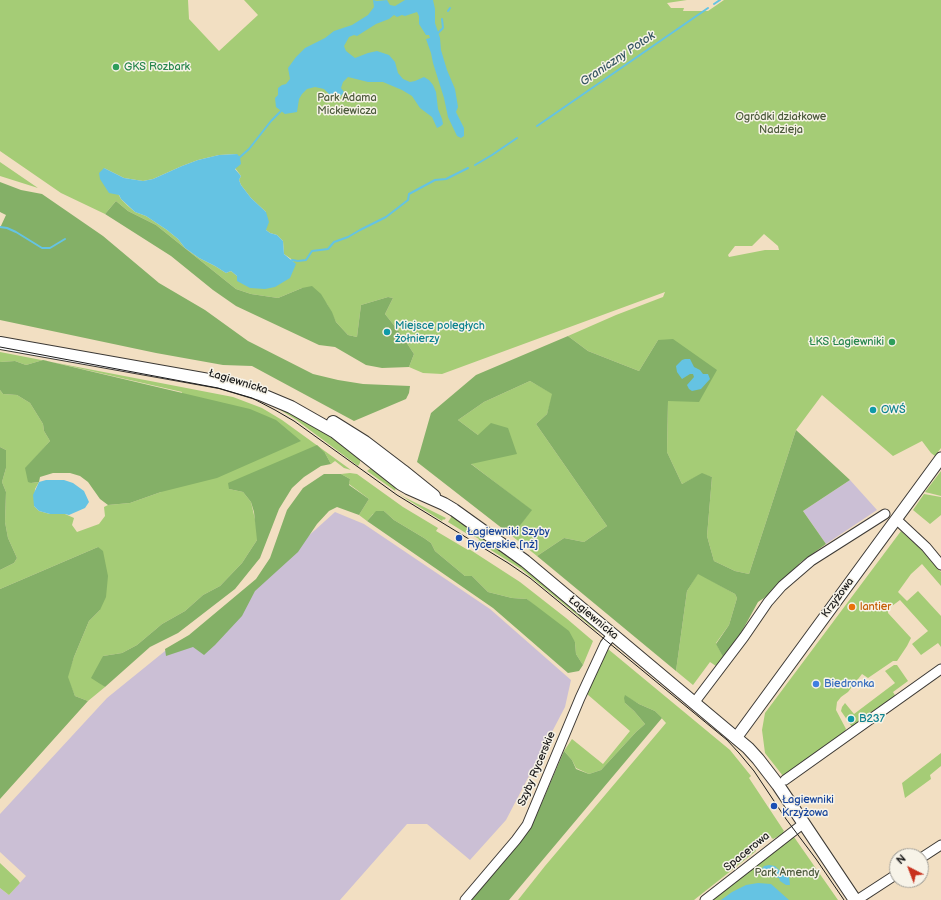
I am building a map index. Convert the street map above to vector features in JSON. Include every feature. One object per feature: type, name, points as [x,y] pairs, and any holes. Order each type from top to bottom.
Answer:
[{"type":"main road","name":"Łagiewnicka","points":[[0,336],[200,371],[246,382],[295,402],[339,425],[403,470],[444,504],[496,539],[525,561],[736,738],[769,771],[856,900]]},
{"type":"main road","name":"Łagiewnicka","points":[[0,342],[198,378],[260,394],[291,407],[316,420],[335,432],[408,488],[444,504]]},
{"type":"street","name":"Krzyżowa","points":[[736,738],[941,458]]},
{"type":"street","points":[[694,703],[744,637],[768,602],[782,586],[811,561],[885,514]]},
{"type":"street","points":[[896,519],[926,547],[941,565]]},
{"type":"street","name":"Szyby Rycerskie","points":[[465,900],[516,840],[526,825],[581,694],[602,649],[612,635]]},
{"type":"street","points":[[785,780],[941,668]]},
{"type":"street","name":"Spacerowa","points":[[705,900],[804,823]]},
{"type":"street","points":[[929,853],[941,845]]},
{"type":"street","points":[[856,900],[889,879]]},
{"type":"shaded area","points":[[850,480],[877,510],[826,544],[803,511]]},
{"type":"shaded area","points":[[335,512],[364,524],[490,609],[571,680],[565,707],[506,820],[470,860],[427,824],[407,824],[340,900],[0,900],[0,888],[9,895],[26,876],[0,852],[0,814],[107,698],[165,651],[194,639]]},
{"type":"green space","points":[[0,0],[188,0],[189,19],[219,51],[258,15],[244,0],[687,0],[667,3],[671,8],[684,8],[683,11],[708,11],[724,0],[941,0],[941,448],[935,456],[922,441],[893,456],[822,395],[796,430],[749,574],[735,571],[714,561],[707,536],[712,477],[702,474],[682,484],[667,452],[668,401],[658,340],[639,371],[588,351],[568,336],[663,297],[665,292],[442,374],[423,373],[409,367],[414,354],[401,334],[385,314],[393,298],[388,297],[361,305],[357,337],[348,335],[336,322],[327,304],[302,288],[278,298],[251,294],[236,289],[156,225],[128,211],[116,201],[105,214],[61,193],[0,151]],"holes":[[[237,154],[235,168],[241,176],[239,180],[241,185],[251,198],[266,212],[266,230],[277,235],[283,241],[284,254],[294,261],[237,276],[231,271],[226,273],[199,258],[185,248],[178,239],[167,230],[146,216],[135,212],[121,199],[104,168],[124,178],[143,181],[153,179],[198,160],[219,155]],[[764,234],[778,246],[779,250],[765,250],[729,257],[728,255],[735,246],[752,246]]]},
{"type":"green space","points":[[0,162],[38,188],[0,176]]},
{"type":"green space","points":[[0,182],[21,190],[42,194],[103,236],[159,283],[205,310],[248,341],[313,374],[363,384],[410,386],[406,399],[354,421],[252,366],[223,365],[156,353],[0,320],[0,228],[6,215],[0,212]]},
{"type":"green space","points":[[116,201],[128,211],[156,225],[236,289],[251,294],[278,298],[302,288],[312,286],[321,294],[336,322],[348,335],[357,337],[361,305],[388,297],[393,298],[385,314],[401,334],[414,354],[409,367],[382,368],[366,365],[335,347],[319,345],[236,306],[213,290],[171,256],[105,214]]},
{"type":"green space","points":[[568,336],[588,351],[639,371],[658,340],[673,339],[717,370],[699,402],[668,401],[667,452],[682,484],[702,473],[712,477],[707,536],[714,561],[735,571],[749,574],[796,430],[850,480],[803,511],[826,544],[801,562],[773,592],[758,602],[741,633],[723,657],[716,644],[729,625],[737,598],[735,594],[698,574],[687,591],[676,671],[537,556],[564,538],[584,542],[607,526],[536,424],[547,414],[552,394],[530,381],[484,402],[458,420],[478,435],[491,423],[508,428],[517,454],[471,464],[532,510],[512,536],[417,462],[431,413],[476,375]]},
{"type":"green space","points":[[25,349],[181,376],[219,384],[254,394],[289,409],[328,429],[357,452],[360,457],[360,463],[358,466],[295,419],[253,396],[235,390]]},
{"type":"green space","points":[[0,352],[42,360],[26,365],[15,361],[0,362]]},
{"type":"green space","points":[[43,360],[250,409],[276,420],[301,441],[217,478],[161,492],[130,503],[108,505],[100,499],[88,482],[80,476],[70,473],[53,473],[40,477],[39,482],[31,483],[28,482],[25,468],[50,441],[44,431],[43,424],[30,403],[17,395],[3,394],[0,390],[0,362],[15,361],[26,365]]},
{"type":"green space","points":[[51,362],[233,397],[262,408],[282,420],[351,470],[344,468],[335,461],[331,464],[325,453],[229,489],[243,492],[251,502],[257,528],[257,540],[242,563],[220,586],[203,595],[185,611],[162,624],[137,645],[122,653],[103,656],[100,683],[105,687],[88,701],[75,696],[67,677],[89,621],[100,610],[98,547],[0,589],[0,570],[14,563],[17,558],[8,538],[5,522],[6,492],[2,482],[6,468],[6,450],[0,447],[0,390],[3,394],[17,395],[30,403],[43,424],[44,431],[50,441],[26,468],[31,483],[39,482],[35,489],[34,506],[39,511],[50,514],[65,514],[74,518],[72,525],[77,532],[99,524],[105,516],[104,507],[108,505],[130,503],[161,492],[182,392]]},
{"type":"green space","points":[[530,381],[553,394],[547,414],[536,424],[607,526],[584,542],[564,538],[537,556],[512,536],[531,510],[470,463],[478,435],[458,420],[484,402]]},
{"type":"green space","points":[[317,445],[325,453],[331,464],[321,466],[304,477],[292,488],[279,509],[260,558],[235,589],[178,633],[150,647],[105,687],[91,678],[103,656],[122,653],[137,645],[162,624],[185,611],[203,595],[220,586],[242,563],[257,540],[254,512],[251,502],[243,492],[229,489],[228,483]]},
{"type":"green space","points":[[0,447],[6,450],[6,468],[2,482],[6,492],[5,522],[8,538],[17,558],[14,563],[0,570]]},
{"type":"green space","points":[[371,468],[396,487],[395,491],[367,471]]},
{"type":"green space","points":[[941,471],[941,496],[925,492]]},
{"type":"green space","points":[[324,474],[341,474],[350,479],[349,485],[369,499],[359,515],[337,507],[329,511],[317,524],[298,552],[255,591],[242,616],[204,655],[193,647],[166,656],[165,649],[189,635],[256,579],[270,558],[287,510],[303,488]]},
{"type":"green space","points":[[341,474],[357,474],[403,507],[438,528],[436,531],[468,550],[469,549],[520,582],[566,618],[593,641],[583,665],[576,654],[575,642],[527,599],[512,598],[488,592],[472,576],[465,576],[435,551],[431,543],[394,520],[384,511],[373,514],[367,521],[359,515],[369,499],[349,484],[350,479]]},
{"type":"green space","points":[[398,493],[406,498],[446,518],[442,521]]},
{"type":"green space","points":[[924,494],[941,497],[941,515],[930,524],[913,510]]},
{"type":"green space","points":[[376,511],[384,511],[394,520],[431,543],[435,551],[465,576],[472,576],[488,592],[512,598],[527,599],[569,631],[575,642],[576,654],[583,665],[579,671],[568,673],[493,608],[367,521]]},
{"type":"green space","points":[[452,516],[511,558],[594,627],[598,632],[521,569],[478,542],[479,539],[470,534],[469,535],[448,522]]},
{"type":"green space","points":[[901,531],[926,554],[941,572],[941,586],[922,564],[911,574],[898,592],[907,601],[918,591],[941,616],[941,647],[938,643],[921,655],[912,644],[928,631],[900,600],[888,609],[888,613],[911,638],[907,646],[897,661],[893,661],[868,678],[862,674],[848,692],[837,702],[836,710],[846,729],[844,733],[783,776],[765,753],[762,730],[765,713]]},
{"type":"green space","points":[[98,547],[103,551],[108,576],[106,597],[100,610],[89,621],[74,657],[68,677],[75,696],[88,701],[0,799],[0,589]]},
{"type":"green space","points":[[698,573],[735,594],[737,598],[729,625],[716,643],[723,657],[716,666],[710,662],[693,685],[676,671],[687,591]]},
{"type":"green space","points":[[608,649],[730,750],[751,776],[749,778],[785,833],[773,839],[768,834],[752,846],[756,851],[694,900],[518,900],[666,723],[655,711],[625,696],[625,703],[645,724],[601,770],[589,774],[576,768],[572,760],[564,751],[572,739],[603,764],[630,731],[587,694]]},
{"type":"green space","points":[[894,665],[897,665],[908,681],[893,692],[896,697],[852,727],[841,711],[842,707],[845,703],[854,714],[895,683],[885,671]]},
{"type":"green space","points":[[625,695],[639,704],[655,711],[662,718],[509,900],[470,900],[520,842],[537,814],[564,751],[572,760],[576,769],[589,774],[601,770],[645,724],[625,703]]},
{"type":"green space","points":[[941,753],[941,766],[930,775],[931,779],[905,798],[902,783]]},
{"type":"green space","name":"Park Amendy","points":[[794,837],[838,900],[711,900],[788,839],[790,840]]},
{"type":"green space","points":[[0,863],[20,883],[9,895],[0,888]]},
{"type":"water","points":[[373,0],[387,0],[390,5],[395,6],[405,0],[433,0],[435,9],[435,23],[440,38],[441,50],[455,89],[458,107],[456,112],[464,128],[464,136],[461,138],[457,136],[448,117],[444,98],[426,39],[430,38],[429,35],[426,35],[419,24],[419,16],[417,12],[405,16],[402,15],[397,17],[394,15],[357,36],[354,35],[349,37],[344,46],[346,51],[355,58],[377,51],[389,55],[395,62],[398,73],[403,79],[410,82],[424,77],[429,80],[436,92],[438,109],[443,124],[441,126],[437,128],[432,117],[420,108],[412,96],[402,90],[383,82],[368,82],[348,77],[343,82],[341,88],[344,92],[339,98],[334,99],[324,89],[315,87],[307,89],[302,94],[299,99],[297,112],[285,114],[276,107],[275,98],[278,95],[278,88],[286,84],[290,79],[288,68],[296,57],[305,48],[325,38],[334,31],[352,25],[368,15],[374,7]]},
{"type":"water","points":[[237,154],[240,157],[241,164],[235,169],[241,176],[239,180],[241,185],[251,198],[266,212],[269,222],[266,230],[277,235],[283,241],[284,254],[296,264],[290,278],[275,287],[265,289],[250,288],[237,281],[237,276],[231,271],[226,273],[199,258],[185,248],[178,239],[167,230],[146,216],[135,212],[121,199],[119,195],[109,193],[100,179],[99,173],[104,168],[124,178],[143,181],[153,179],[198,160],[219,155]]},
{"type":"water","points":[[685,359],[690,359],[694,367],[700,370],[703,374],[708,374],[710,379],[701,389],[692,391],[689,389],[687,385],[694,377],[693,374],[690,374],[682,379],[677,372],[676,366]]},
{"type":"water","points":[[46,480],[64,480],[73,483],[84,491],[89,502],[85,508],[69,515],[50,514],[39,511],[34,506],[33,495],[39,482]]},
{"type":"water","points":[[764,866],[775,866],[789,877],[790,885],[786,885],[780,881],[779,878],[764,875],[761,870]]},
{"type":"water","points":[[758,883],[771,884],[789,900],[721,900],[732,892],[746,885]]},
{"type":"waterway","name":"Graniczny Potok","points":[[714,4],[720,0]]},
{"type":"waterway","name":"Graniczny Potok","points":[[537,126],[708,8]]},
{"type":"waterway","points":[[438,33],[443,28],[442,19]]},
{"type":"waterway","points":[[240,157],[249,149],[271,121],[281,111]]},
{"type":"waterway","name":"Graniczny Potok","points":[[475,165],[517,138]]},
{"type":"waterway","name":"Graniczny Potok","points":[[292,260],[306,260],[312,251],[328,249],[334,242],[348,237],[386,217],[408,200],[409,194],[435,180],[446,179],[468,168]]},
{"type":"waterway","name":"Graniczny Potok","points":[[0,227],[16,232],[42,248],[50,248],[65,239]]},
{"type":"tram line","points":[[0,347],[218,388],[252,398],[294,421],[397,495],[530,578],[727,740],[754,771],[786,819],[844,900]]},
{"type":"place","name":"GKS Rozbark","points":[[116,67]]},
{"type":"place","name":"Miejsce poległych żołnierzy","points":[[387,332]]},
{"type":"place","name":"ŁKS Łagiewniki","points":[[892,342]]},
{"type":"place","name":"OWŚ","points":[[873,410]]},
{"type":"place","name":"Łagiewniki Szyby Rycerskie [nż]","points":[[459,538]]},
{"type":"place","name":"lantier","points":[[852,607]]},
{"type":"place","name":"Biedronka","points":[[816,684]]},
{"type":"place","name":"B237","points":[[851,719]]},
{"type":"place","name":"Łagiewniki Krzyżowa","points":[[774,806]]},
{"type":"park label","name":"Park Adama Mickiewicza","points":[[347,104]]},
{"type":"park label","name":"Ogródki działkowe Nadzieja","points":[[781,123]]}]
